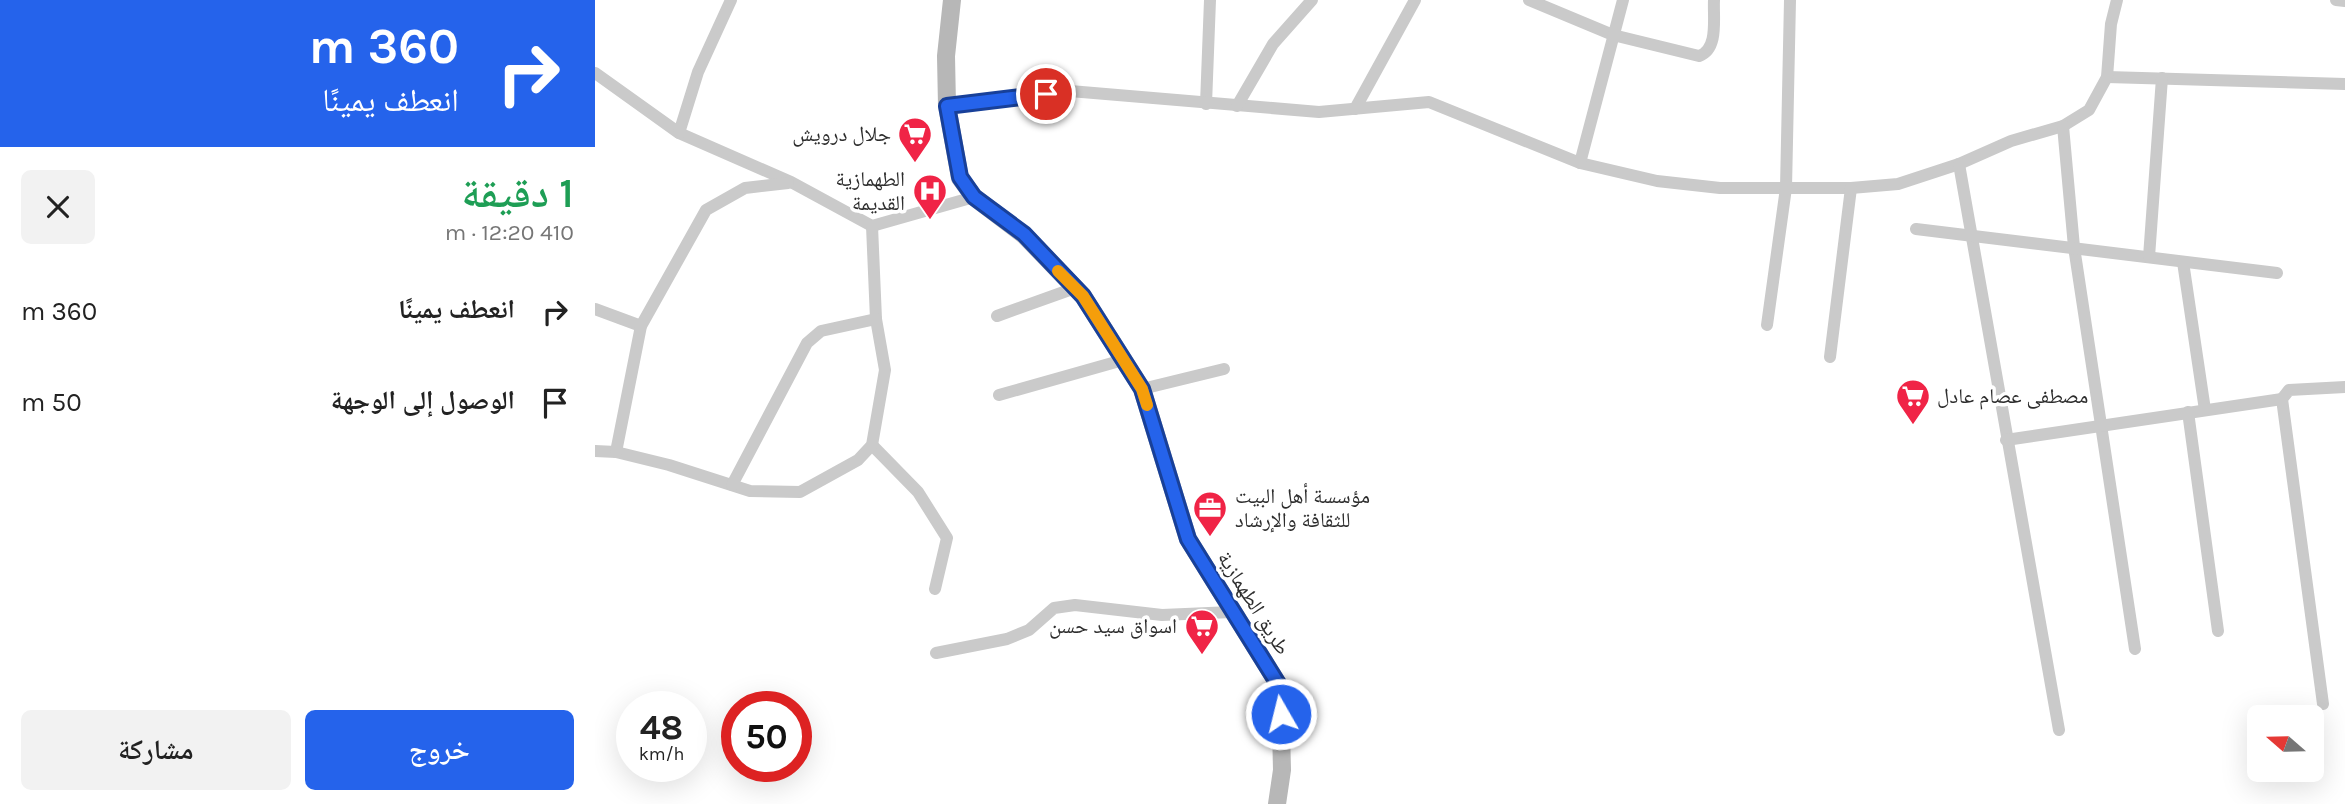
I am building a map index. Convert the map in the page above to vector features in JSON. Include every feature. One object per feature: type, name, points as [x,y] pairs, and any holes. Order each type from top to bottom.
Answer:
[{"type":"main road","name":"طريق الطهمازية","points":[[952,0],[946,56],[947,106],[960,177],[974,197],[1024,234],[1075,288],[1142,389],[1188,539],[1280,687],[1282,770],[1277,804]]},
{"type":"street","points":[[679,133],[698,72],[731,0]]},
{"type":"street","points":[[1206,104],[1210,0]]},
{"type":"street","points":[[1237,106],[1273,44],[1312,0]]},
{"type":"street","points":[[1355,109],[1415,0]]},
{"type":"street","points":[[1528,0],[1613,35],[1699,56],[1707,53],[1712,46],[1714,0]]},
{"type":"street","points":[[1580,163],[1623,0]]},
{"type":"street","points":[[1767,325],[1786,188],[1790,0]]},
{"type":"street","points":[[947,106],[1070,91],[1319,112],[1429,102],[1580,163],[1657,181],[1720,188],[1851,188],[1898,184],[1959,164],[2011,141],[2063,126],[2089,110],[2107,77],[2111,24],[2117,0]]},
{"type":"street","points":[[2336,0],[2345,1]]},
{"type":"street","points":[[595,73],[679,133],[791,183],[872,226],[974,197]]},
{"type":"street","points":[[2107,77],[2345,84]]},
{"type":"street","points":[[2149,257],[2162,78]]},
{"type":"street","points":[[2063,126],[2074,247],[2135,649]]},
{"type":"street","points":[[1959,164],[2059,730]]},
{"type":"street","points":[[616,452],[641,326],[706,210],[745,188],[791,183]]},
{"type":"street","points":[[1830,356],[1851,188]]},
{"type":"street","points":[[595,451],[616,452],[750,491],[800,492],[858,460],[872,445],[885,370],[876,319],[872,226]]},
{"type":"street","points":[[1916,229],[2277,273]]},
{"type":"street","points":[[2183,262],[2205,410]]},
{"type":"street","points":[[997,316],[1075,288]]},
{"type":"street","points":[[595,309],[641,326]]},
{"type":"street","points":[[732,485],[807,344],[821,331],[876,319]]},
{"type":"street","points":[[999,395],[1123,360]]},
{"type":"street","points":[[1142,389],[1224,369]]},
{"type":"street","points":[[2006,440],[2282,399],[2289,390],[2345,387]]},
{"type":"street","points":[[2282,399],[2323,704]]},
{"type":"street","points":[[2189,412],[2218,631]]},
{"type":"street","points":[[872,445],[918,492],[947,538],[935,589]]},
{"type":"street","points":[[936,653],[1007,639],[1029,630],[1053,608],[1075,605],[1162,615],[1232,612]]},
{"type":"slow traffic","points":[[1058,271],[1083,296],[1142,389],[1147,405]]},
{"type":"place","name":"جلال درويش","points":[[915,164]]},
{"type":"place","name":"الطهمازية القديمة","points":[[930,221]]},
{"type":"place","name":"مصطفى عصام عادل","points":[[1913,426]]},
{"type":"place","name":"مؤسسة أهل البيت للثقافة والإرشاد","points":[[1210,538]]},
{"type":"place","name":"اسواق سيد حسن","points":[[1202,656]]},
{"type":"route","points":[[1046,94],[947,106],[960,177],[974,197],[1024,234],[1083,296],[1142,389],[1188,539],[1280,687],[1281,714]]}]
